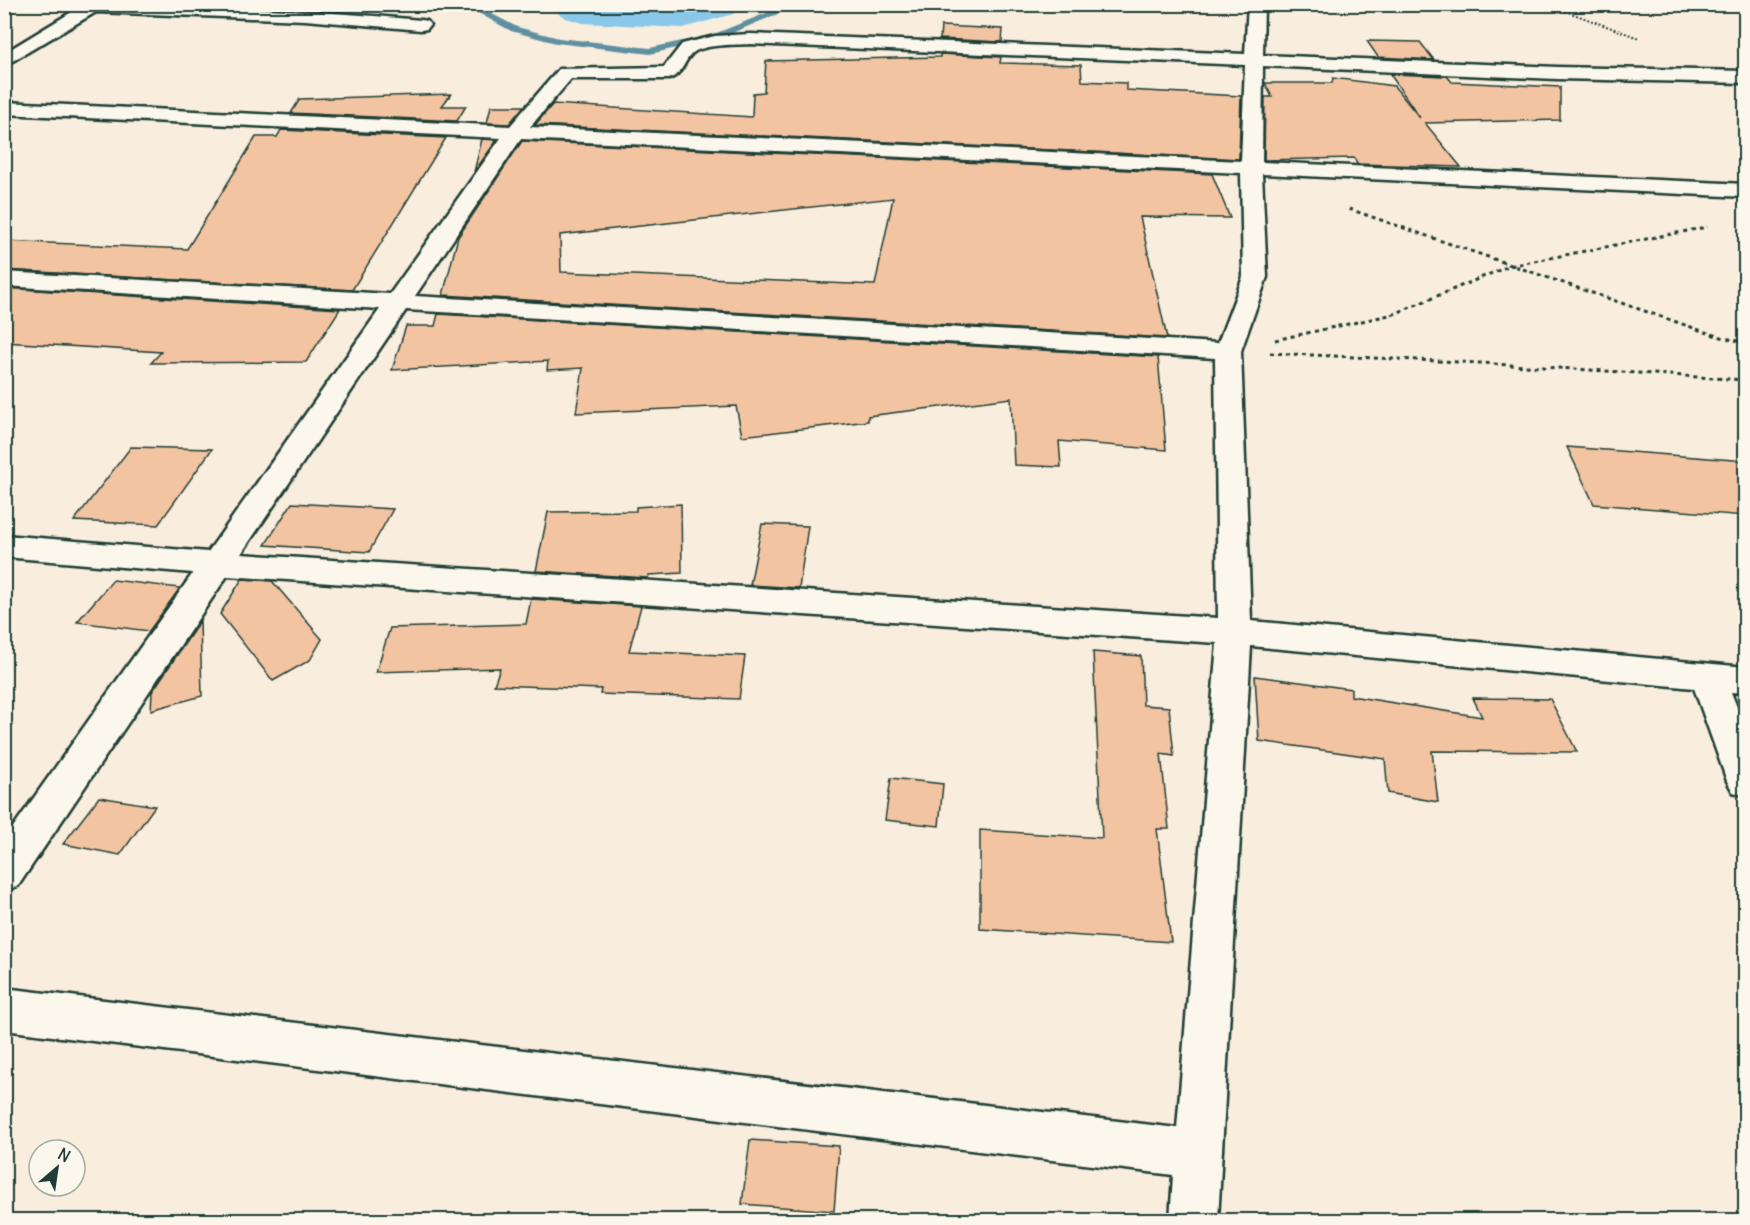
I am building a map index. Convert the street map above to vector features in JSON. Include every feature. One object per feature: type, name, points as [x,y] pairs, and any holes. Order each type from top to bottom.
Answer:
[{"type":"street","points":[[1194,1221],[1235,632],[1227,351],[1255,277],[1251,167],[1256,4]]},
{"type":"street","points":[[4,61],[97,6],[305,15],[421,26]]},
{"type":"street","points":[[4,873],[516,131],[566,73],[669,73],[688,48],[716,41],[750,39],[1557,73],[1746,78]]},
{"type":"street","points":[[4,108],[1746,191]]},
{"type":"street","points":[[4,279],[1227,351]]},
{"type":"street","points":[[4,546],[217,564],[1235,632],[1746,680]]},
{"type":"street","points":[[1707,675],[1746,781]]},
{"type":"street","points":[[4,1009],[1197,1154]]},
{"type":"path","points":[[1344,208],[1717,336],[1746,343]]},
{"type":"path","points":[[1227,351],[1394,314],[1509,266],[1697,227],[1717,226]]},
{"type":"path","points":[[1227,351],[1480,363],[1746,380]]},
{"type":"building","points":[[941,26],[1003,29],[1002,42],[940,39]]},
{"type":"building","points":[[1367,41],[1420,42],[1434,60],[1378,57]]},
{"type":"building","points":[[940,54],[1001,57],[1000,63],[1081,65],[1082,81],[1126,83],[1126,90],[1241,96],[1239,159],[535,125],[553,104],[752,117],[753,93],[764,92],[766,61],[940,57]]},
{"type":"building","points":[[1390,74],[1447,76],[1452,82],[1560,87],[1560,120],[1425,123],[1461,167],[1357,164],[1354,158],[1264,160],[1265,97],[1272,97],[1265,83],[1332,83],[1333,78],[1394,86],[1420,118]]},
{"type":"building","points":[[451,94],[442,106],[466,106],[457,121],[291,113],[300,99]]},
{"type":"building","points":[[491,106],[524,106],[509,124],[487,123]]},
{"type":"building","points":[[281,130],[446,138],[352,290],[4,270],[4,241],[187,249],[256,137],[277,137]]},
{"type":"building","points":[[482,139],[497,140],[474,172]]},
{"type":"building","points":[[522,141],[1212,174],[1230,218],[1140,217],[1167,338],[443,295],[458,237]],"holes":[[[893,198],[875,285],[561,272],[560,235]]]},
{"type":"building","points":[[4,288],[340,309],[306,362],[151,363],[161,352],[4,342]]},
{"type":"building","points":[[438,314],[1158,357],[1166,450],[1059,441],[1061,467],[1014,465],[1011,398],[868,416],[868,421],[742,436],[736,406],[576,413],[583,368],[547,370],[548,361],[392,370],[406,326],[435,326]]},
{"type":"building","points":[[131,447],[212,449],[158,525],[74,521]]},
{"type":"building","points":[[1567,447],[1746,461],[1746,516],[1594,504]]},
{"type":"building","points":[[292,503],[393,509],[369,552],[265,545]]},
{"type":"building","points":[[681,504],[682,573],[649,575],[648,578],[536,571],[548,512],[636,511],[636,507]]},
{"type":"building","points":[[762,524],[808,526],[799,588],[750,585]]},
{"type":"building","points":[[242,579],[272,581],[322,639],[310,660],[273,681],[220,614]]},
{"type":"building","points":[[113,580],[180,588],[149,631],[77,622]]},
{"type":"building","points":[[531,599],[641,606],[629,651],[745,656],[739,699],[600,694],[601,689],[494,685],[500,668],[376,672],[390,628],[526,624]]},
{"type":"building","points":[[200,621],[202,696],[151,710],[152,692]]},
{"type":"building","points":[[1093,652],[1141,656],[1143,705],[1169,707],[1174,756],[1161,754],[1169,829],[1157,829],[1171,942],[980,929],[980,830],[1102,838]]},
{"type":"building","points":[[1255,676],[1351,689],[1351,696],[1482,717],[1473,698],[1550,699],[1577,752],[1432,751],[1438,802],[1388,793],[1385,759],[1259,741]]},
{"type":"building","points":[[891,778],[943,784],[939,826],[885,820]]},
{"type":"building","points":[[99,797],[155,806],[120,855],[63,844]]},
{"type":"building","points":[[750,1140],[839,1146],[834,1211],[742,1204]]},
{"type":"waterway","points":[[466,4],[514,29],[559,41],[650,51],[717,36],[798,4]]},
{"type":"waterway","points":[[576,4],[583,8],[683,13],[716,4]]}]
